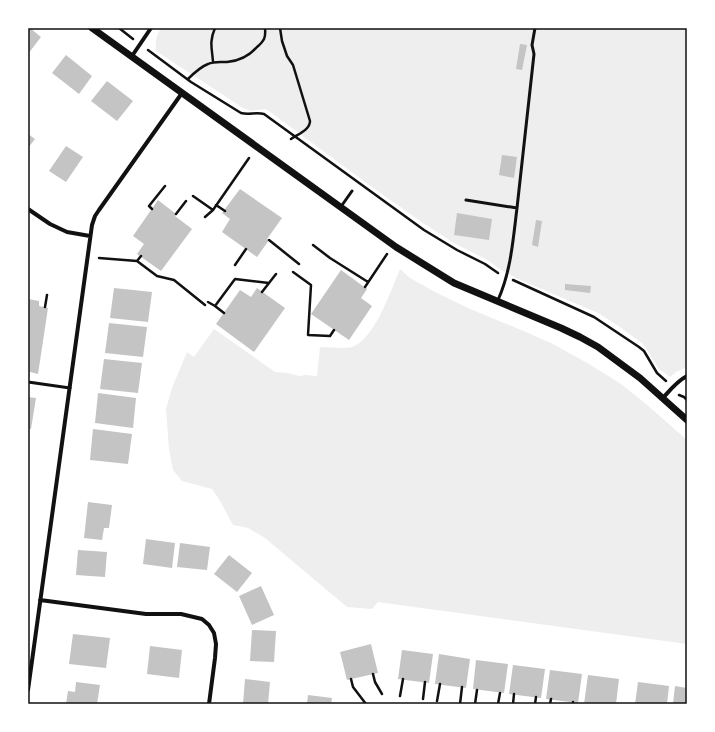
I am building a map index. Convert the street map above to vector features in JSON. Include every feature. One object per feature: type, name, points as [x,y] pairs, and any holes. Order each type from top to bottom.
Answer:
[{"type":"street","points":[[92,28],[393,245],[454,283],[561,328],[592,344],[610,355],[632,372],[687,420]]},
{"type":"street","points":[[132,56],[151,28]]},
{"type":"street","points":[[28,690],[92,225],[95,216],[182,93]]},
{"type":"street","points":[[28,209],[50,224],[67,232],[90,236]]},
{"type":"street","points":[[663,398],[672,388],[687,376]]},
{"type":"street","points":[[40,600],[146,614],[181,614],[202,619],[209,625],[214,633],[216,644],[209,704]]},
{"type":"lane","points":[[497,302],[505,284],[511,258],[534,54],[532,45],[535,28]]},
{"type":"lane","points":[[340,208],[352,191]]},
{"type":"lane","points":[[466,200],[517,208]]},
{"type":"lane","points":[[28,382],[70,388]]},
{"type":"path","points":[[119,28],[127,34]]},
{"type":"path","points":[[213,62],[211,36],[214,28]]},
{"type":"path","points":[[188,79],[205,65],[213,62],[229,62],[247,56],[264,41],[266,34],[265,28]]},
{"type":"path","points":[[280,28],[282,41],[287,56],[293,65],[310,121],[308,128],[291,139]]},
{"type":"path","points":[[155,56],[241,113],[264,114],[424,230],[496,272]]},
{"type":"path","points":[[205,217],[213,210],[249,158]]},
{"type":"path","points":[[152,208],[149,206],[165,186]]},
{"type":"path","points":[[193,196],[213,210]]},
{"type":"path","points":[[176,214],[186,201]]},
{"type":"path","points":[[216,205],[224,211]]},
{"type":"path","points":[[269,240],[299,264]]},
{"type":"path","points":[[313,245],[330,258],[368,282]]},
{"type":"path","points":[[365,287],[393,245]]},
{"type":"path","points":[[235,264],[246,249]]},
{"type":"path","points":[[137,261],[141,256]]},
{"type":"path","points":[[99,258],[137,261],[157,276],[174,280],[206,305]]},
{"type":"path","points":[[293,272],[311,286],[308,335],[330,336],[334,330]]},
{"type":"path","points":[[262,292],[276,274]]},
{"type":"path","points":[[215,306],[235,279],[269,283]]},
{"type":"path","points":[[516,282],[594,317],[607,325],[639,346],[644,351],[657,373],[666,380]]},
{"type":"path","points":[[45,307],[47,295]]},
{"type":"path","points":[[208,302],[224,313]]},
{"type":"path","points":[[679,396],[684,397],[687,400]]},
{"type":"path","points":[[373,674],[375,682],[382,694]]},
{"type":"path","points":[[351,679],[353,687],[366,704]]},
{"type":"path","points":[[400,696],[403,679]]},
{"type":"path","points":[[423,700],[425,682]]},
{"type":"path","points":[[438,702],[440,684]]},
{"type":"path","points":[[460,704],[462,687]]},
{"type":"path","points":[[475,704],[477,690]]},
{"type":"path","points":[[498,704],[500,693]]},
{"type":"path","points":[[513,704],[514,694]]},
{"type":"path","points":[[536,697],[536,704]]},
{"type":"path","points":[[550,704],[551,700]]},
{"type":"shaded area","points":[[161,28],[687,28],[687,367],[676,372],[670,377],[658,368],[643,344],[598,313],[518,279],[498,268],[489,261],[454,243],[372,187],[266,109],[251,111],[243,108],[156,51],[156,39]]},
{"type":"shaded area","points":[[400,269],[410,278],[435,292],[468,308],[553,344],[589,364],[621,384],[687,440],[687,644],[378,602],[372,609],[347,607],[265,538],[248,528],[233,525],[212,489],[182,481],[173,470],[169,449],[166,409],[172,388],[187,352],[194,357],[214,329],[275,372],[301,376],[317,376],[320,347],[349,348],[360,342],[375,324],[387,301]]},
{"type":"building","points":[[28,28],[41,37],[28,54]]},
{"type":"building","points":[[520,44],[527,45],[522,70],[516,69]]},
{"type":"building","points":[[66,55],[92,76],[79,94],[52,73]]},
{"type":"building","points":[[107,81],[133,101],[117,121],[91,101]]},
{"type":"building","points":[[28,134],[35,139],[28,148]]},
{"type":"building","points":[[66,146],[83,157],[66,182],[49,171]]},
{"type":"building","points":[[502,155],[517,157],[514,178],[499,175]]},
{"type":"building","points":[[240,189],[282,218],[267,239],[269,240],[257,257],[222,232],[230,219],[222,213]]},
{"type":"building","points":[[158,200],[192,229],[161,271],[137,254],[144,244],[133,236]]},
{"type":"building","points":[[457,213],[492,219],[489,240],[454,235]]},
{"type":"building","points":[[536,220],[542,221],[538,247],[532,245]]},
{"type":"building","points":[[341,270],[367,289],[361,298],[372,306],[349,340],[311,314]]},
{"type":"building","points":[[565,284],[591,286],[590,293],[565,290]]},
{"type":"building","points":[[114,288],[152,292],[148,322],[110,318]]},
{"type":"building","points":[[257,288],[285,308],[254,352],[216,324],[240,290],[251,297]]},
{"type":"building","points":[[28,299],[39,301],[39,306],[48,308],[38,374],[30,372],[29,379],[28,379]]},
{"type":"building","points":[[109,323],[147,327],[143,357],[105,353]]},
{"type":"building","points":[[104,359],[142,363],[138,393],[100,389]]},
{"type":"building","points":[[98,393],[136,398],[133,428],[95,423]]},
{"type":"building","points":[[28,397],[36,398],[31,429],[28,429]]},
{"type":"building","points":[[93,429],[132,434],[128,464],[90,460]]},
{"type":"building","points":[[88,502],[112,505],[109,528],[104,528],[102,540],[84,538]]},
{"type":"building","points":[[146,539],[175,543],[172,568],[143,564]]},
{"type":"building","points":[[180,543],[210,547],[207,570],[177,567]]},
{"type":"building","points":[[78,550],[107,552],[105,577],[76,575]]},
{"type":"building","points":[[229,555],[252,573],[237,592],[214,574]]},
{"type":"building","points":[[261,586],[274,615],[252,625],[239,596]]},
{"type":"building","points":[[252,630],[276,631],[274,662],[250,661]]},
{"type":"building","points":[[73,634],[110,638],[106,668],[69,664]]},
{"type":"building","points":[[371,644],[378,673],[347,680],[340,652]]},
{"type":"building","points":[[150,646],[182,650],[179,678],[147,674]]},
{"type":"building","points":[[402,650],[433,654],[429,683],[398,679]]},
{"type":"building","points":[[439,654],[470,659],[466,688],[435,684]]},
{"type":"building","points":[[476,660],[508,664],[504,693],[473,689]]},
{"type":"building","points":[[513,665],[545,669],[541,698],[509,694]]},
{"type":"building","points":[[550,670],[582,674],[578,703],[546,699]]},
{"type":"building","points":[[588,675],[619,679],[616,704],[584,704]]},
{"type":"building","points":[[245,679],[270,682],[268,704],[243,704]]},
{"type":"building","points":[[76,682],[100,685],[97,704],[66,704],[68,691],[75,692]]},
{"type":"building","points":[[638,682],[669,686],[667,704],[635,704]]},
{"type":"building","points":[[675,686],[687,688],[687,704],[673,704]]},
{"type":"building","points":[[308,695],[332,698],[331,704],[307,704]]}]
